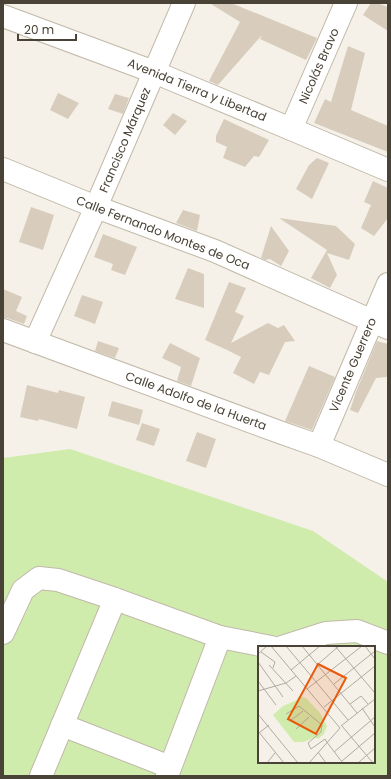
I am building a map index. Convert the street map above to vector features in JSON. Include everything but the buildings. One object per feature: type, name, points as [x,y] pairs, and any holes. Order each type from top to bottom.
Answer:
[{"type":"street","name":"Francisco Márquez","points":[[35,342],[96,208],[184,3]]},
{"type":"street","name":"Nicolás Bravo","points":[[291,129],[346,3]]},
{"type":"street","name":"Avenida Tierra y Libertad","points":[[3,16],[154,72],[388,170]]},
{"type":"street","name":"Calle Fernando Montes de Oca","points":[[3,170],[96,208],[215,251],[380,325]]},
{"type":"street","name":"Vicente Guerrero","points":[[319,446],[380,325],[388,284]]},
{"type":"street","name":"Calle Adolfo de la Huerta","points":[[3,330],[319,446],[388,475]]},
{"type":"street","points":[[3,632],[23,590],[39,578],[58,580],[115,599],[220,638],[265,646]]},
{"type":"street","points":[[41,776],[115,599]]},
{"type":"street","points":[[285,646],[326,633],[357,631],[388,642]]},
{"type":"street","points":[[62,725],[169,772],[220,638]]},
{"type":"green space","points":[[70,449],[313,531],[388,582],[388,776],[3,776],[3,458]]}]
